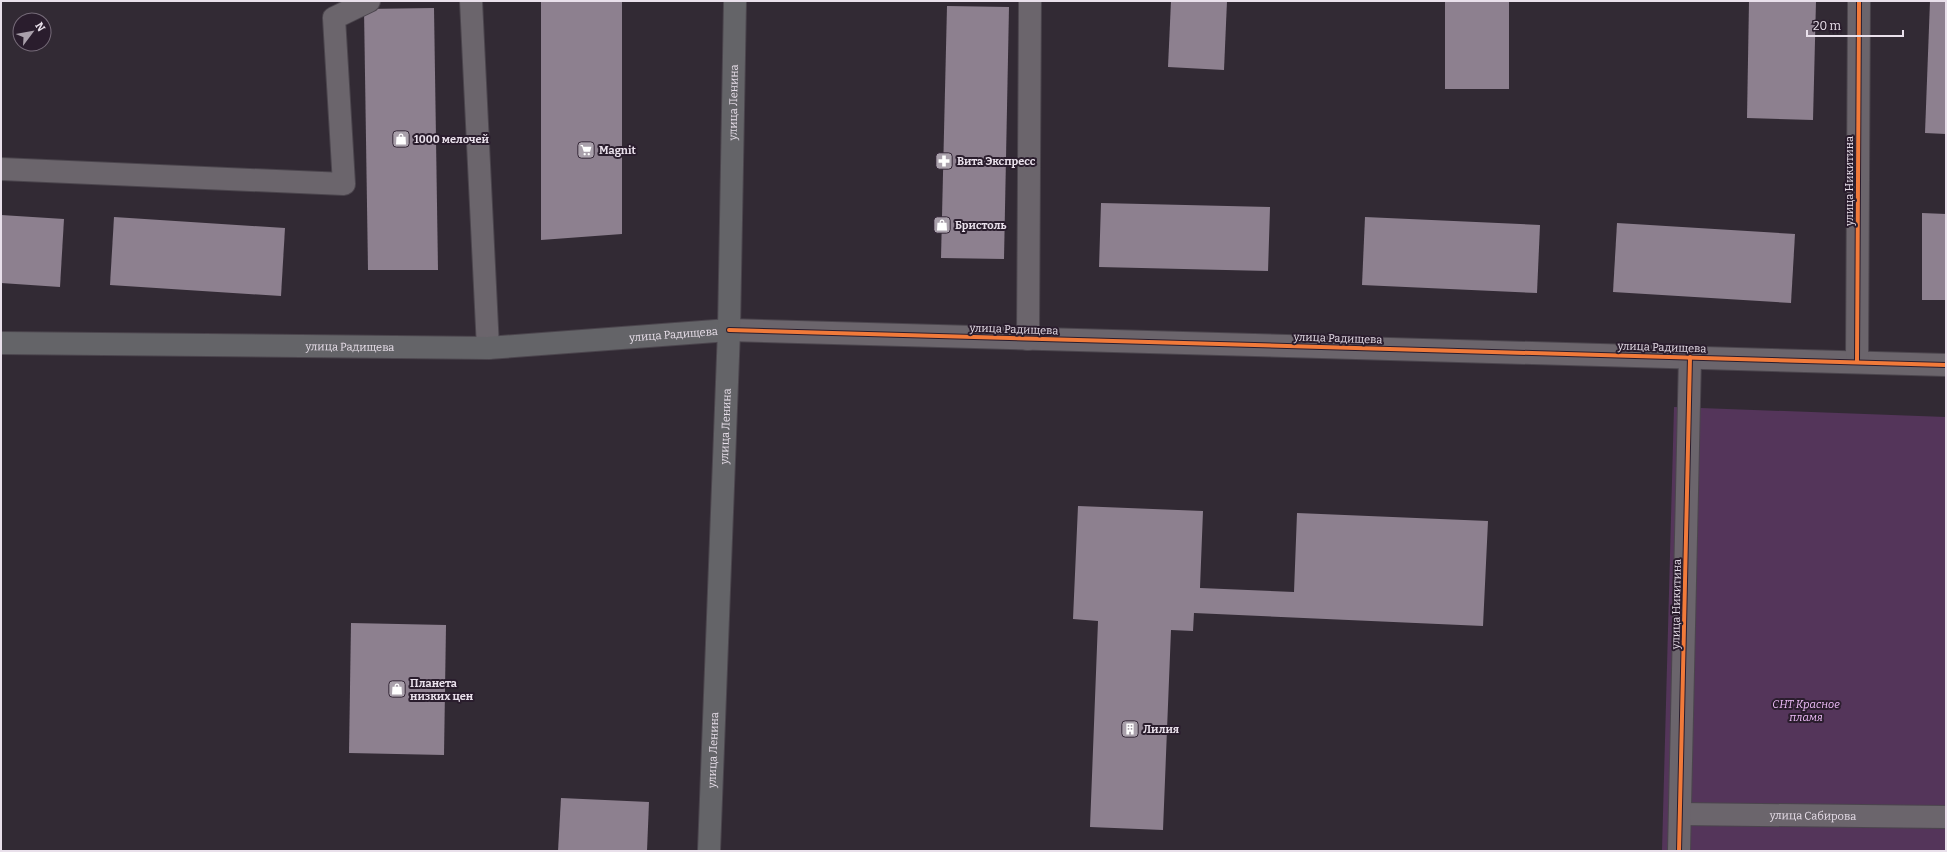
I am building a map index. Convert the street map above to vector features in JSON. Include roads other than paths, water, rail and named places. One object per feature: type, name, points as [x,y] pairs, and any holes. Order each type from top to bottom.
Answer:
[{"type":"main road","name":"улица Ленина","points":[[709,851],[729,330],[735,1]]},
{"type":"main road","name":"улица Радищева","points":[[1,343],[488,348],[729,330]]},
{"type":"street","points":[[1,169],[344,184],[334,18],[369,1]]},
{"type":"street","points":[[471,1],[488,348]]},
{"type":"street","points":[[1028,339],[1030,1]]},
{"type":"street","name":"улица Никитина","points":[[1857,362],[1859,1]]},
{"type":"street","name":"улица Радищева","points":[[729,330],[1946,364]]},
{"type":"street","name":"улица Никитина","points":[[1680,851],[1690,357]]},
{"type":"street","name":"улица Сабирова","points":[[1680,814],[1946,817]]},
{"type":"place","name":"1000 мелочей","points":[[401,139]]},
{"type":"place","name":"Magnit","points":[[586,150]]},
{"type":"place","name":"Вита Экспресс","points":[[944,161]]},
{"type":"place","name":"Бристоль","points":[[942,225]]},
{"type":"place","name":"Планета низких цен","points":[[397,689]]},
{"type":"place","name":"Лилия","points":[[1130,729]]},
{"type":"park label","name":"СНТ Красное пламя","points":[[1806,710]]}]
